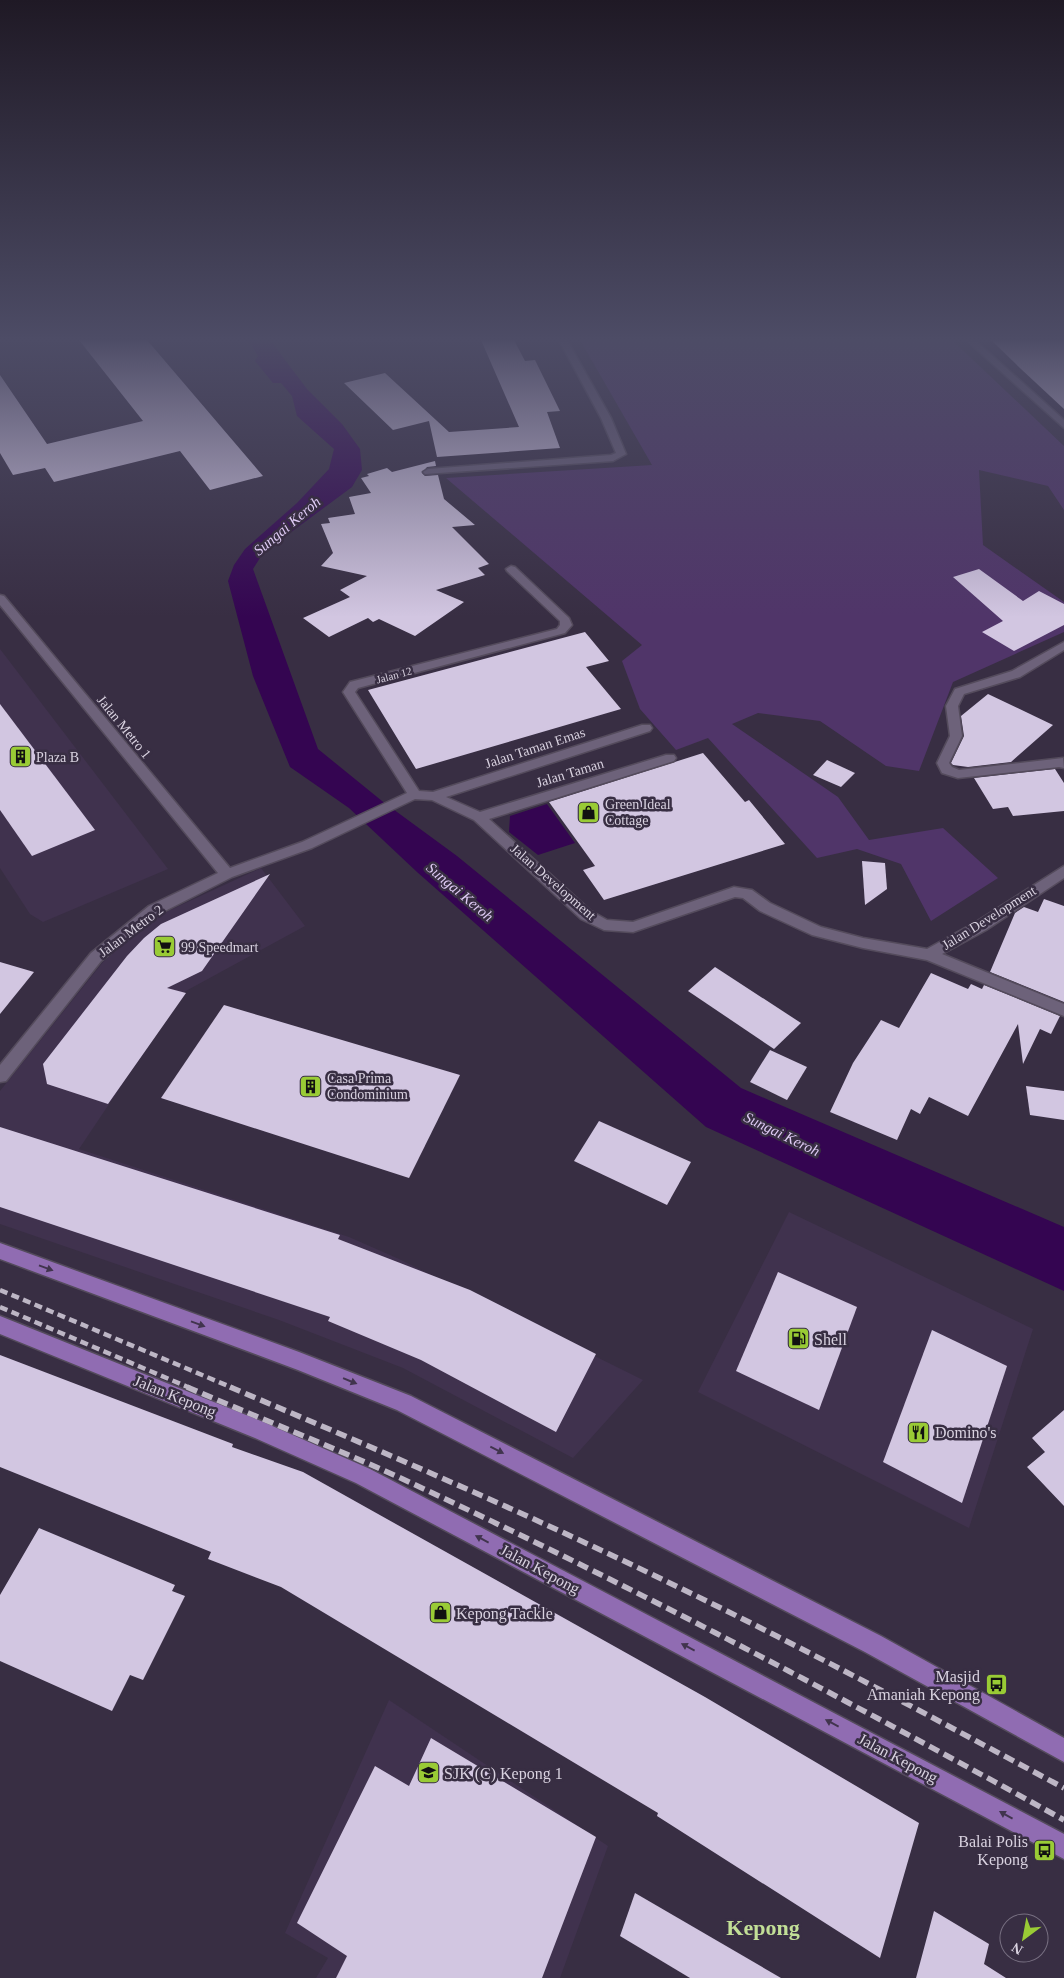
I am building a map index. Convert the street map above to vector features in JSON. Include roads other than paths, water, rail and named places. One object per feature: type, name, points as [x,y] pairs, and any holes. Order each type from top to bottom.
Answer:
[{"type":"main road","points":[[0,1251],[299,1361],[404,1403],[873,1644],[1064,1751]]},
{"type":"main road","name":"Jalan Kepong","points":[[0,1326],[261,1431],[363,1476],[1064,1848]]},
{"type":"street","points":[[428,472],[613,458],[622,454],[612,432]]},
{"type":"street","name":"Jalan 12","points":[[409,796],[349,692],[354,685],[561,631],[566,625],[564,620],[510,569]]},
{"type":"street","name":"Jalan Metro 1","points":[[0,598],[227,874]]},
{"type":"street","points":[[1064,645],[1016,674],[959,692],[952,706],[956,736],[943,763],[946,770],[958,774],[1062,762],[1064,764]]},
{"type":"street","name":"Jalan Taman Emas","points":[[434,796],[646,728]]},
{"type":"street","name":"Jalan Taman","points":[[479,817],[670,758]]},
{"type":"street","name":"Jalan Metro 2","points":[[0,1076],[96,957],[154,910],[227,874],[307,845],[409,796]]},
{"type":"street","name":"Jalan Development","points":[[409,796],[434,796],[479,817],[586,915],[604,925],[633,927],[734,892],[747,894],[765,907],[817,930],[863,943],[929,954],[981,926],[1064,871]]},
{"type":"street","points":[[929,954],[1064,1010]]},
{"type":"water","name":"Sungai Keroh","points":[[315,432],[348,432],[360,449],[362,470],[352,487],[263,553],[253,569],[318,749],[382,801],[457,856],[741,1088],[1064,1227],[1064,1291],[706,1127],[417,872],[349,808],[290,767],[253,676],[228,581],[234,565],[245,549],[297,503],[329,469],[334,449]]},
{"type":"water","points":[[547,804],[575,843],[538,855],[509,832],[510,816]]},
{"type":"railway","points":[[0,1290],[233,1388]]},
{"type":"railway","points":[[0,1307],[190,1388]]},
{"type":"railway","points":[[187,1387],[382,1469],[575,1562],[740,1645],[1064,1820]]},
{"type":"railway","points":[[230,1387],[456,1484],[625,1561],[825,1661],[1064,1788]]},
{"type":"place","name":"Plaza B","points":[[20,757]]},
{"type":"place","name":"Green Ideal Cottage","points":[[589,812]]},
{"type":"place","name":"99 Speedmart","points":[[165,947]]},
{"type":"place","name":"Casa Prima Condominium","points":[[311,1086]]},
{"type":"place","name":"Shell","points":[[798,1339]]},
{"type":"place","name":"Domino's","points":[[919,1432]]},
{"type":"place","name":"Kepong Tackle","points":[[440,1613]]},
{"type":"place","name":"Masjid Amaniah Kepong","points":[[996,1685]]},
{"type":"place","name":"SJK (C) Kepong 1","points":[[428,1773]]},
{"type":"place","name":"Balai Polis Kepong","points":[[1044,1850]]},
{"type":"district","name":"Kepong","points":[[763,1927]]}]
